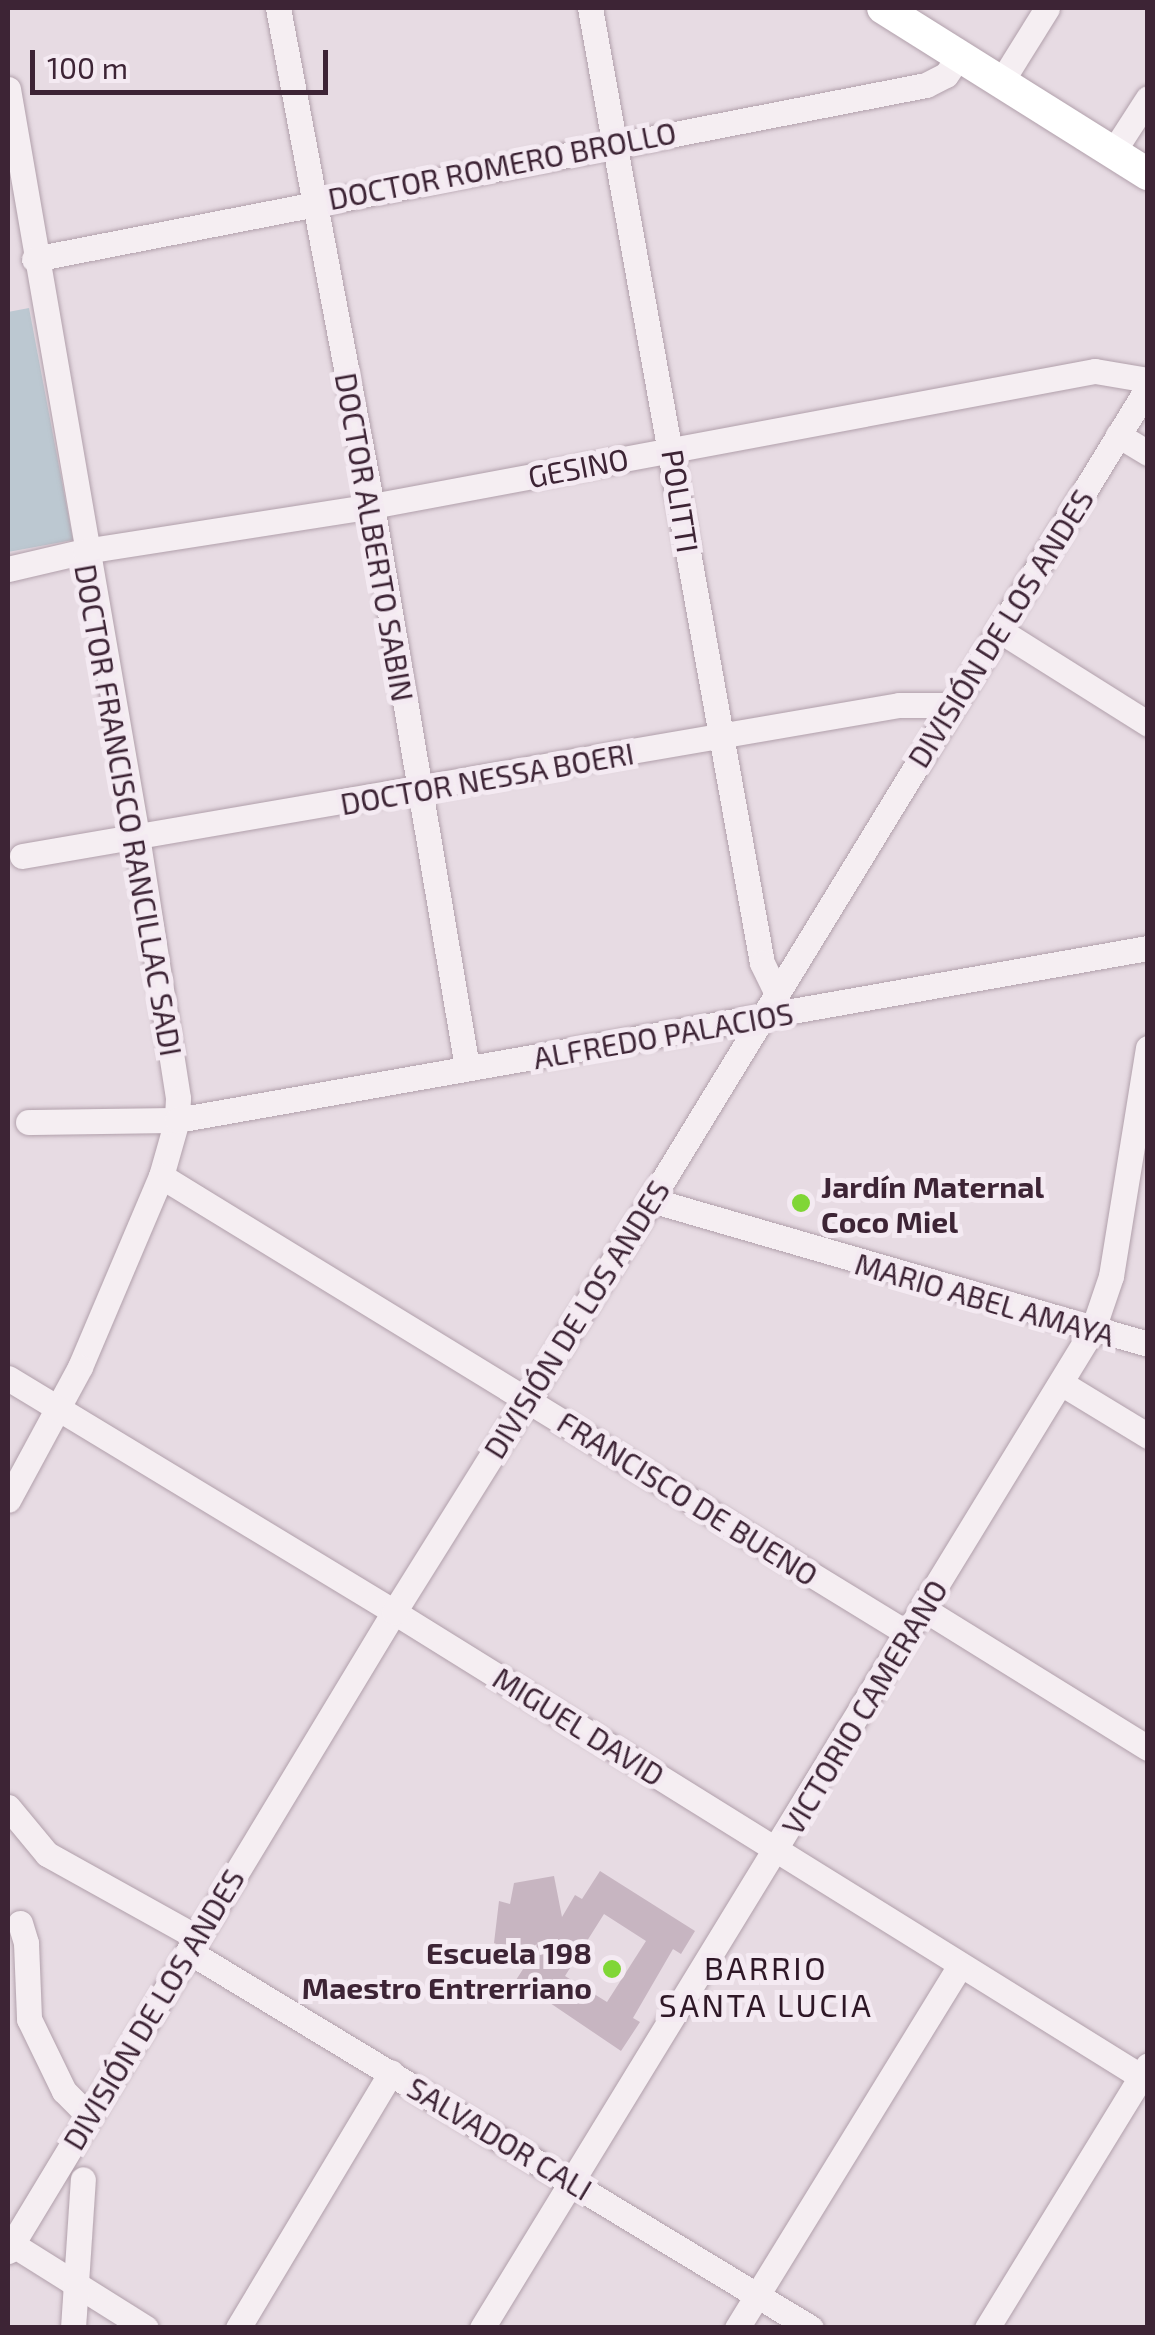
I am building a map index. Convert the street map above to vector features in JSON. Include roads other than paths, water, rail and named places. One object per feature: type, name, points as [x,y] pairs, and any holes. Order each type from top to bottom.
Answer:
[{"type":"main road","points":[[883,8],[1148,174]]},
{"type":"street","name":"DOCTOR ALBERTO SABIN","points":[[278,8],[372,506],[467,1068]]},
{"type":"street","name":"POLITTI","points":[[590,8],[673,450],[719,737],[762,963],[776,992]]},
{"type":"street","points":[[1001,82],[1046,8]]},
{"type":"street","name":"DOCTOR ROMERO BROLLO","points":[[34,259],[926,85],[946,75],[959,56]]},
{"type":"street","name":"DOCTOR FRANCISCO RANCILLAC SADI","points":[[8,88],[34,259],[137,836],[178,1120],[160,1176],[58,1408],[8,1500]]},
{"type":"street","points":[[1113,152],[1148,98]]},
{"type":"street","name":"GESINO","points":[[8,568],[86,551],[372,506],[1095,371],[1148,380]]},
{"type":"street","name":"DIVISIÓN DE LOS ANDES","points":[[10,2248],[87,2114],[394,1612],[1148,388]]},
{"type":"street","points":[[1118,434],[1148,453]]},
{"type":"street","points":[[999,630],[1148,724]]},
{"type":"street","name":"DOCTOR NESSA BOERI","points":[[22,856],[418,791],[899,705],[952,705]]},
{"type":"street","name":"ALFREDO PALACIOS","points":[[28,1122],[178,1120],[1148,948]]},
{"type":"street","name":"VICTORIO CAMERANO","points":[[482,2328],[778,1849],[1092,1329],[1110,1276],[1148,1048]]},
{"type":"street","name":"FRANCISCO DE BUENO","points":[[160,1176],[907,1633]]},
{"type":"street","name":"MARIO ABEL AMAYA","points":[[651,1200],[1148,1344]]},
{"type":"street","name":"MIGUEL DAVID","points":[[8,1378],[394,1612],[960,1965],[1145,2074]]},
{"type":"street","points":[[1060,1383],[1148,1436]]},
{"type":"street","points":[[922,1608],[1148,1748]]},
{"type":"street","name":"SALVADOR CALI","points":[[12,1814],[58,1861],[392,2072],[811,2328]]},
{"type":"street","points":[[20,1923],[26,1943],[29,2019],[64,2091],[87,2114]]},
{"type":"street","points":[[737,2328],[960,1965]]},
{"type":"street","points":[[238,2328],[392,2072]]},
{"type":"street","points":[[986,2328],[1145,2074]]},
{"type":"street","points":[[73,2328],[83,2179]]},
{"type":"street","points":[[10,2248],[146,2328]]},
{"type":"place","name":"Jardín Maternal Coco Miel","points":[[801,1203]]},
{"type":"place","name":"Escuela 198 Maestro Entrerriano","points":[[612,1969]]},
{"type":"district","name":"BARRIO SANTA LUCIA","points":[[766,1986]]}]
